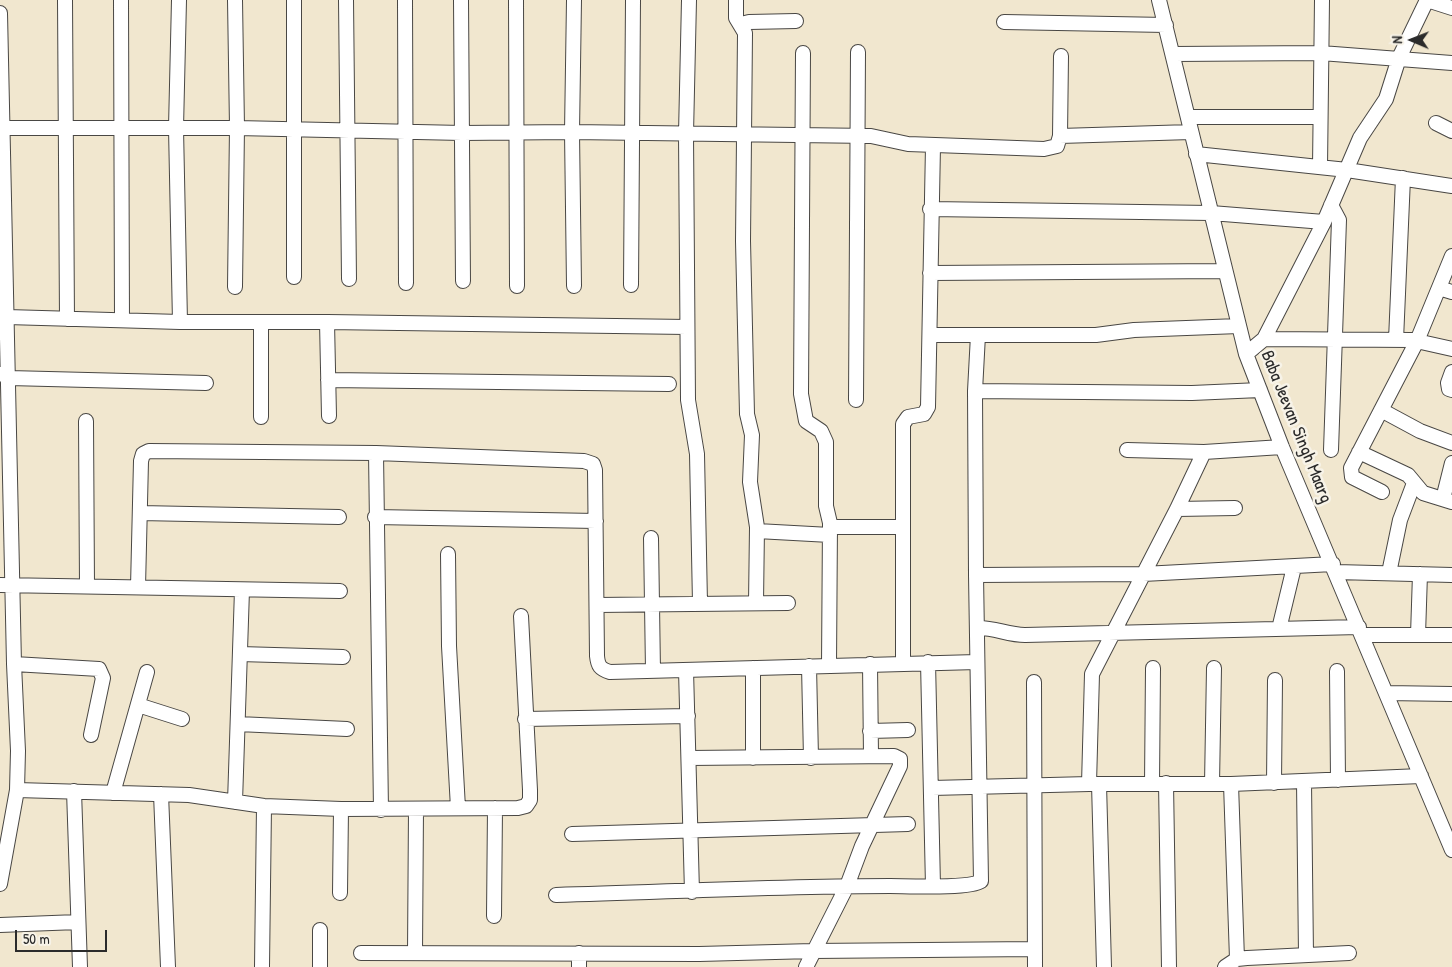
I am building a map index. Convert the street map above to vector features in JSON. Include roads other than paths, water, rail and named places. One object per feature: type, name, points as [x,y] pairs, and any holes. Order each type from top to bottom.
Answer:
[{"type":"street","points":[[65,0],[67,318]]},
{"type":"street","points":[[122,0],[122,320]]},
{"type":"street","points":[[179,0],[176,128],[180,322]]},
{"type":"street","points":[[235,0],[237,128],[235,287]]},
{"type":"street","points":[[294,0],[294,277]]},
{"type":"street","points":[[346,0],[349,279]]},
{"type":"street","points":[[405,0],[406,283]]},
{"type":"street","points":[[461,0],[463,282]]},
{"type":"street","points":[[516,0],[517,286]]},
{"type":"street","points":[[574,0],[572,132],[574,286]]},
{"type":"street","points":[[632,285],[633,0]]},
{"type":"street","points":[[689,0],[686,134],[687,327],[689,408],[697,454],[700,603]]},
{"type":"street","points":[[736,0],[736,18],[745,32],[743,241],[746,396],[752,441],[751,487],[757,531],[756,603]]},
{"type":"street","name":"Baba Jeevan Singh Maarg","points":[[1159,0],[1246,354],[1282,447],[1421,776],[1446,822],[1452,850]]},
{"type":"street","points":[[1320,167],[1319,117],[1322,0]]},
{"type":"street","points":[[1246,354],[1264,339],[1324,222],[1360,138],[1388,93],[1399,58],[1427,0],[1452,8]]},
{"type":"street","points":[[0,13],[7,317],[5,376],[6,586],[14,664],[18,752],[17,790],[7,806],[0,884]]},
{"type":"street","points":[[741,24],[749,22],[796,21]]},
{"type":"street","points":[[1004,22],[1166,26]]},
{"type":"street","points":[[856,400],[858,52]]},
{"type":"street","points":[[803,53],[801,135],[802,401],[806,422],[821,431],[826,442],[826,500],[830,531],[830,665]]},
{"type":"street","points":[[1173,54],[1321,53],[1452,63]]},
{"type":"street","points":[[4,128],[294,128],[462,133],[572,132],[858,136],[880,137],[899,144],[1050,148],[1057,146],[1060,136],[1061,56]]},
{"type":"street","points":[[1188,117],[1319,117]]},
{"type":"street","points":[[1436,123],[1452,131]]},
{"type":"street","points":[[1060,136],[1191,132]]},
{"type":"street","points":[[903,662],[901,527],[903,424],[908,417],[924,414],[928,408],[930,209],[933,146]]},
{"type":"street","points":[[1196,154],[1347,170],[1452,186]]},
{"type":"street","points":[[1396,340],[1403,178]]},
{"type":"street","points":[[1331,205],[1339,220],[1331,450]]},
{"type":"street","points":[[930,209],[1211,212],[1324,222]]},
{"type":"street","points":[[1382,492],[1352,477],[1351,468],[1445,290],[1452,256]]},
{"type":"street","points":[[930,273],[1225,271]]},
{"type":"street","points":[[7,317],[180,322],[687,327]]},
{"type":"street","points":[[261,322],[261,417]]},
{"type":"street","points":[[327,322],[329,416]]},
{"type":"street","points":[[930,335],[1096,334],[1134,330],[1239,326]]},
{"type":"street","points":[[556,895],[847,886],[971,885],[980,881],[975,391],[978,335]]},
{"type":"street","points":[[1264,339],[1417,341],[1452,349]]},
{"type":"street","points":[[1452,372],[1448,383],[1449,389],[1452,390]]},
{"type":"street","points":[[5,376],[206,383]]},
{"type":"street","points":[[328,380],[669,384]]},
{"type":"street","points":[[975,391],[1201,393],[1260,390]]},
{"type":"street","points":[[1381,410],[1420,431],[1452,443]]},
{"type":"street","points":[[86,421],[87,586]]},
{"type":"street","points":[[1127,450],[1204,452],[1282,447]]},
{"type":"street","points":[[138,587],[141,461],[143,454],[149,451],[376,453],[589,462],[595,470],[597,656],[598,665],[602,670],[610,672],[903,662],[977,662]]},
{"type":"street","points":[[1104,967],[1090,683],[1095,664],[1177,509],[1204,452]]},
{"type":"street","points":[[1359,452],[1402,472],[1423,493],[1447,501],[1452,463]]},
{"type":"street","points":[[376,453],[375,517],[381,810]]},
{"type":"street","points":[[1389,574],[1400,520],[1414,483]]},
{"type":"street","points":[[1177,509],[1235,508]]},
{"type":"street","points":[[140,513],[339,518]]},
{"type":"street","points":[[375,517],[596,521]]},
{"type":"street","points":[[757,531],[830,531],[901,527]]},
{"type":"street","points":[[651,538],[653,670]]},
{"type":"street","points":[[448,554],[449,646],[458,808]]},
{"type":"street","points":[[976,575],[1143,574],[1294,567],[1334,568],[1389,574],[1452,575]]},
{"type":"street","points":[[1279,629],[1294,567]]},
{"type":"street","points":[[1418,635],[1420,574]]},
{"type":"street","points":[[6,586],[340,591]]},
{"type":"street","points":[[235,802],[242,590]]},
{"type":"street","points":[[597,605],[788,602]]},
{"type":"street","points":[[17,790],[162,794],[210,797],[264,806],[341,809],[518,808],[526,806],[530,800],[521,616]]},
{"type":"street","points":[[976,628],[988,628],[1017,635],[1279,629],[1452,636]]},
{"type":"street","points":[[240,654],[343,657]]},
{"type":"street","points":[[928,662],[933,886]]},
{"type":"street","points":[[14,664],[99,669],[103,678],[91,735]]},
{"type":"street","points":[[870,664],[871,756]]},
{"type":"street","points":[[809,666],[811,758]]},
{"type":"street","points":[[753,668],[753,758]]},
{"type":"street","points":[[1153,668],[1169,967]]},
{"type":"street","points":[[1212,784],[1214,668]]},
{"type":"street","points":[[686,670],[692,831],[692,892]]},
{"type":"street","points":[[1337,671],[1338,780]]},
{"type":"street","points":[[113,792],[147,672]]},
{"type":"street","points":[[1274,783],[1275,680]]},
{"type":"street","points":[[1034,682],[1035,967]]},
{"type":"street","points":[[1386,693],[1452,694]]},
{"type":"street","points":[[138,705],[182,719]]},
{"type":"street","points":[[525,719],[688,716]]},
{"type":"street","points":[[238,724],[347,729]]},
{"type":"street","points":[[870,731],[908,730]]},
{"type":"street","points":[[689,758],[896,756],[900,762],[847,886],[806,967]]},
{"type":"street","points":[[932,788],[1094,784],[1274,783],[1421,776]]},
{"type":"street","points":[[1304,782],[1306,955]]},
{"type":"street","points":[[1231,784],[1231,963],[1276,962],[1306,955],[1349,953]]},
{"type":"street","points":[[74,791],[80,967]]},
{"type":"street","points":[[162,794],[168,967]]},
{"type":"street","points":[[262,967],[264,806]]},
{"type":"street","points":[[494,916],[495,808]]},
{"type":"street","points":[[340,893],[341,809]]},
{"type":"street","points":[[415,953],[416,809]]},
{"type":"street","points":[[572,834],[908,824]]},
{"type":"street","points":[[0,925],[78,922]]},
{"type":"street","points":[[320,930],[320,967]]},
{"type":"street","points":[[361,953],[415,953],[579,960],[699,960],[813,950],[1035,949]]}]
